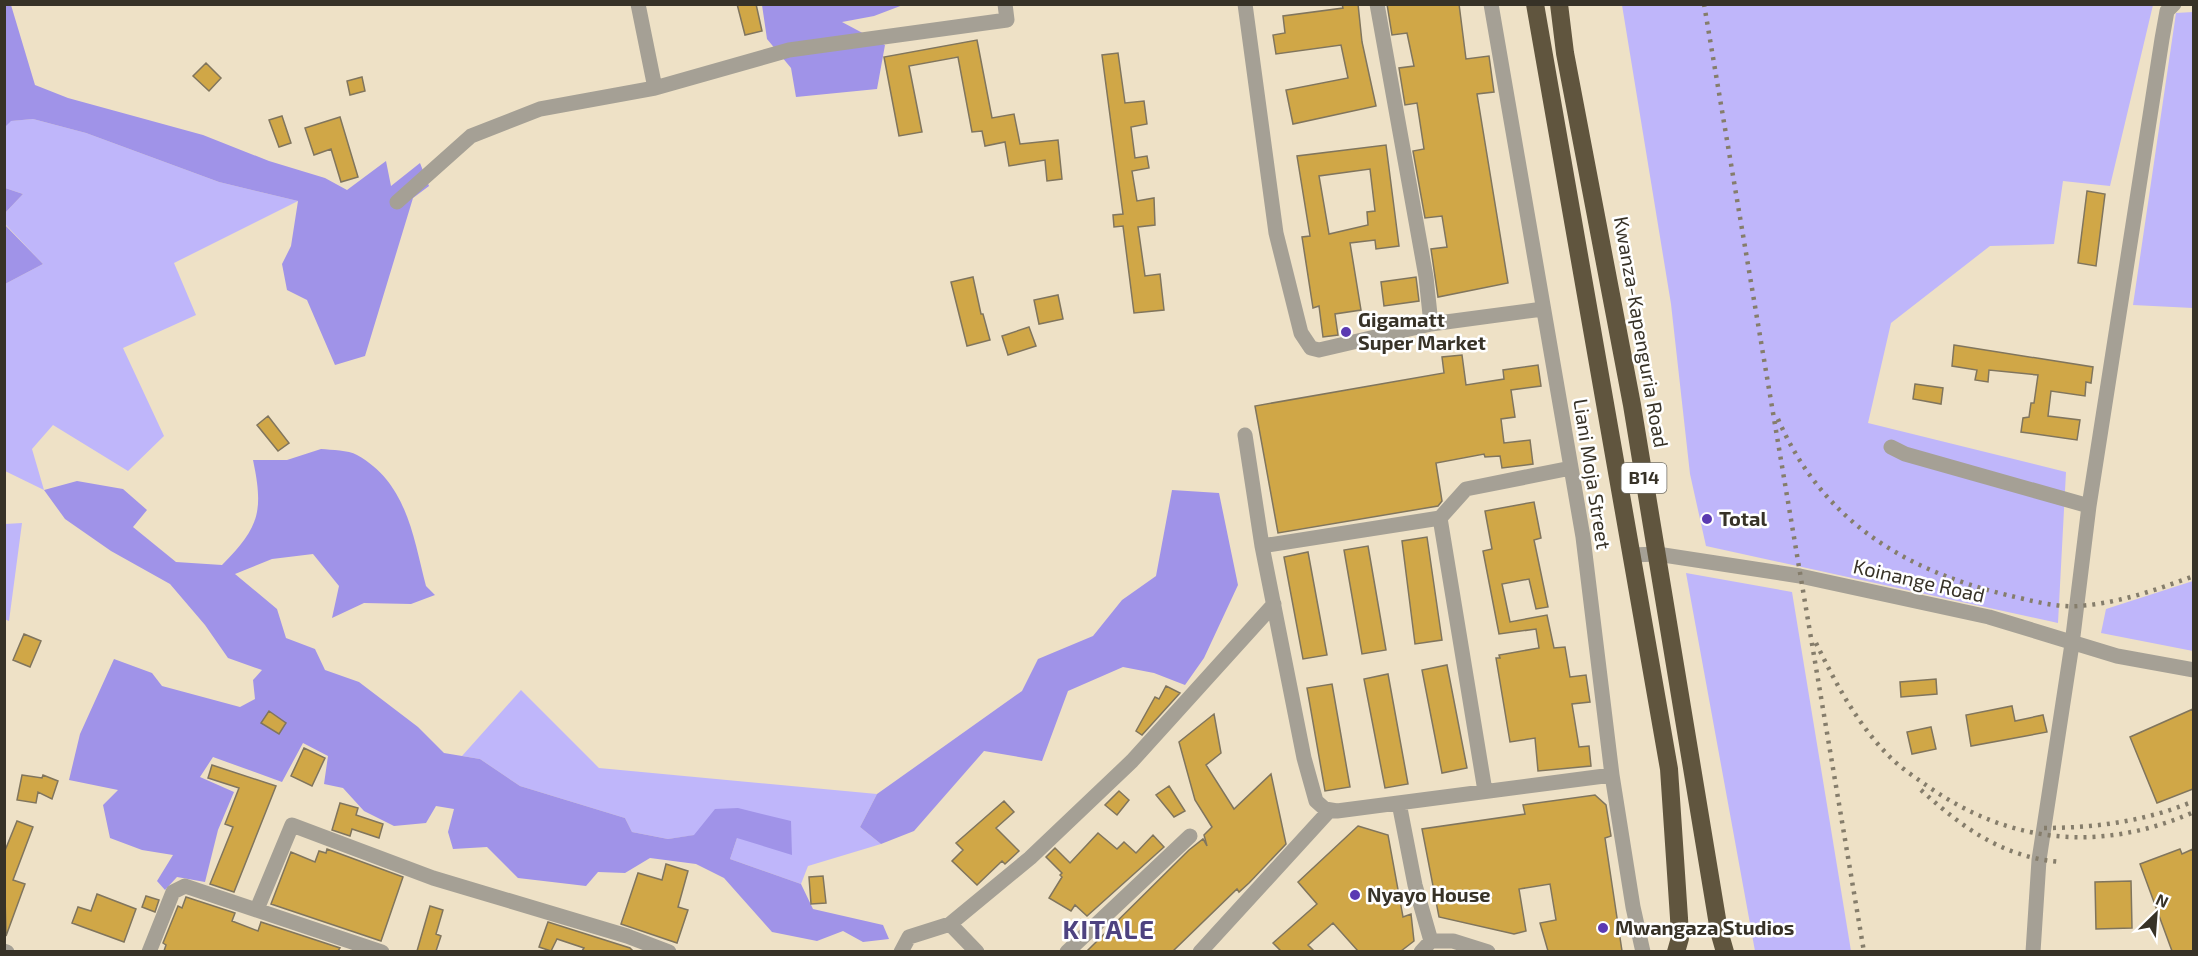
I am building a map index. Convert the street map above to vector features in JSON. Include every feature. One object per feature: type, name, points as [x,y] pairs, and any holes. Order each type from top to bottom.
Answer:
[{"type":"highway","name":"B14","points":[[1535,4],[1669,769],[1680,938],[1676,951]]},
{"type":"highway","name":"Kwanza-Kapenguria Road","points":[[1559,4],[1565,53],[1603,244],[1719,931],[1725,951]]},
{"type":"street","points":[[638,4],[655,88]]},
{"type":"street","points":[[1245,4],[1276,233],[1304,341],[1311,348],[1319,350],[1431,324],[1543,309]]},
{"type":"street","points":[[1377,4],[1426,277],[1431,324]]},
{"type":"street","name":"Liani Moja Street","points":[[1491,4],[1583,537],[1612,775],[1633,907],[1643,951]]},
{"type":"street","points":[[2033,951],[2039,860],[2072,644],[2089,506],[2162,39],[2167,11],[2174,4]]},
{"type":"street","points":[[397,202],[471,136],[540,109],[655,88],[789,50],[1006,12]]},
{"type":"street","points":[[1245,435],[1274,604],[1307,769],[1316,801],[1330,810],[1612,775]]},
{"type":"street","points":[[1891,447],[1905,454],[2089,506]]},
{"type":"street","points":[[1263,546],[1440,518],[1466,489],[1571,468]]},
{"type":"street","points":[[1440,518],[1485,791]]},
{"type":"street","name":"Koinange Road","points":[[1632,555],[1657,554],[1800,576],[1989,617],[2117,656],[2193,670]]},
{"type":"street","points":[[901,951],[909,937],[950,924],[1030,858],[1132,761],[1274,604]]},
{"type":"street","points":[[1399,803],[1426,946],[1453,941],[1488,951]]},
{"type":"street","points":[[1200,951],[1330,810]]},
{"type":"street","points":[[257,909],[292,825],[433,878],[627,936],[669,951]]},
{"type":"street","points":[[1067,951],[1190,836]]},
{"type":"street","points":[[149,951],[173,892],[185,886],[382,951]]},
{"type":"street","points":[[950,924],[977,951]]},
{"type":"shaded area","points":[[5,5],[11,5],[35,85],[68,98],[203,135],[269,161],[325,178],[347,190],[386,161],[391,186],[420,163],[429,186],[413,198],[365,356],[335,365],[307,300],[287,290],[282,264],[291,246],[298,201],[219,182],[86,133],[33,119],[11,121],[5,127]]},
{"type":"shaded area","points":[[762,5],[903,5],[874,16],[842,22],[885,45],[877,89],[796,97],[791,68],[767,39]]},
{"type":"shaded area","points":[[1622,5],[2153,5],[2110,186],[2063,181],[2054,244],[1990,246],[1891,323],[1868,423],[2066,472],[2058,623],[1706,546],[1690,474],[1671,304]]},
{"type":"shaded area","points":[[2193,12],[2193,308],[2133,305],[2176,13]]},
{"type":"shaded area","points":[[33,119],[86,133],[219,182],[298,201],[174,263],[196,315],[123,348],[164,436],[128,471],[53,425],[32,449],[44,490],[5,471],[5,284],[43,264],[5,224],[5,213],[23,194],[5,188],[5,127],[10,121]]},
{"type":"shaded area","points":[[4,188],[23,194],[5,213]]},
{"type":"shaded area","points":[[4,224],[43,264],[5,284],[4,284]]},
{"type":"shaded area","points":[[321,449],[353,453],[374,467],[387,480],[412,530],[426,586],[435,595],[411,604],[364,603],[332,618],[339,586],[313,554],[272,559],[235,574],[277,609],[286,638],[315,649],[325,670],[359,682],[418,727],[444,753],[480,759],[520,786],[625,818],[632,832],[668,839],[694,835],[715,809],[738,808],[791,821],[792,855],[737,838],[730,859],[801,884],[813,909],[883,925],[889,939],[863,942],[843,931],[817,941],[772,932],[724,878],[696,864],[650,858],[625,873],[598,872],[586,886],[518,878],[487,847],[453,849],[448,832],[454,809],[436,806],[426,823],[394,826],[364,811],[343,788],[324,784],[328,756],[303,743],[282,782],[213,757],[200,777],[234,792],[218,830],[205,882],[177,877],[165,890],[157,881],[173,855],[142,850],[110,838],[103,805],[118,790],[69,780],[80,734],[114,659],[152,673],[162,686],[240,707],[255,699],[253,680],[262,670],[228,658],[205,625],[170,584],[111,551],[65,519],[44,490],[77,481],[123,489],[147,510],[133,527],[176,562],[222,565],[244,540],[256,518],[258,493],[253,460],[287,460]]},
{"type":"shaded area","points":[[1172,490],[1219,493],[1238,585],[1204,658],[1185,685],[1154,673],[1123,667],[1068,691],[1042,761],[984,751],[914,831],[881,844],[860,827],[877,794],[1022,691],[1038,659],[1093,636],[1122,600],[1156,576]]},
{"type":"shaded area","points":[[22,523],[9,621],[4,619],[5,524]]},
{"type":"shaded area","points":[[1686,573],[1792,592],[1851,951],[1755,951]]},
{"type":"shaded area","points":[[2193,581],[2193,651],[2101,633],[2106,609]]},
{"type":"shaded area","points":[[521,690],[599,768],[877,794],[860,827],[881,844],[808,866],[801,884],[730,859],[737,838],[791,821],[668,839],[632,832],[625,818],[520,786],[480,759],[462,756]]},
{"type":"building","points":[[737,4],[756,4],[762,31],[745,35]]},
{"type":"building","points":[[1342,4],[1358,4],[1362,42],[1376,106],[1293,124],[1286,90],[1348,78],[1341,45],[1276,54],[1273,35],[1285,33],[1283,16],[1343,8]]},
{"type":"building","points":[[1387,4],[1459,4],[1466,59],[1489,56],[1494,92],[1477,94],[1508,283],[1438,297],[1431,249],[1447,247],[1442,216],[1425,218],[1413,151],[1424,149],[1417,103],[1405,105],[1399,68],[1414,66],[1407,33],[1392,35]]},
{"type":"building","points":[[977,40],[992,118],[1014,114],[1020,144],[1058,140],[1062,179],[1047,181],[1045,160],[1009,166],[1005,142],[985,146],[982,131],[972,132],[958,57],[909,66],[922,132],[899,136],[884,57]]},
{"type":"building","points":[[1118,53],[1125,103],[1144,101],[1147,124],[1131,127],[1135,158],[1147,156],[1149,168],[1132,171],[1137,201],[1154,198],[1155,225],[1138,227],[1145,276],[1160,274],[1164,310],[1134,313],[1123,226],[1114,227],[1113,215],[1123,214],[1102,55]]},
{"type":"building","points":[[206,63],[221,78],[209,91],[193,76]]},
{"type":"building","points":[[362,77],[365,91],[350,95],[347,81]]},
{"type":"building","points":[[282,116],[291,143],[279,147],[269,120]]},
{"type":"building","points":[[340,117],[358,177],[341,182],[331,149],[314,155],[305,128]]},
{"type":"building","points":[[1386,145],[1399,246],[1376,249],[1375,240],[1350,243],[1361,310],[1335,314],[1338,335],[1323,337],[1319,306],[1313,308],[1302,237],[1310,236],[1297,156]],"holes":[[[1370,169],[1375,211],[1367,212],[1368,225],[1329,234],[1319,176]]]},
{"type":"building","points":[[2087,191],[2105,194],[2096,266],[2078,263]]},
{"type":"building","points":[[973,277],[981,314],[983,314],[990,340],[967,346],[951,282]]},
{"type":"building","points":[[1416,277],[1419,301],[1384,306],[1381,282]]},
{"type":"building","points":[[1058,295],[1063,319],[1039,324],[1034,300]]},
{"type":"building","points":[[1029,327],[1036,346],[1008,355],[1002,336]]},
{"type":"building","points":[[1954,345],[2093,367],[2091,383],[2086,382],[2085,396],[2051,391],[2048,416],[2080,420],[2077,440],[2021,432],[2023,418],[2029,417],[2031,403],[2034,403],[2038,375],[1989,370],[1988,382],[1975,380],[1977,370],[1952,366]]},
{"type":"building","points":[[1462,355],[1466,385],[1504,379],[1503,370],[1538,365],[1541,386],[1511,390],[1515,417],[1501,419],[1504,443],[1530,440],[1533,464],[1502,468],[1500,456],[1485,457],[1484,454],[1436,463],[1442,501],[1438,506],[1278,533],[1255,406],[1444,373],[1442,357]]},
{"type":"building","points":[[1915,384],[1943,388],[1941,404],[1913,399]]},
{"type":"building","points":[[268,416],[289,443],[278,451],[257,425]]},
{"type":"building","points":[[1534,502],[1541,538],[1534,540],[1548,607],[1536,609],[1529,579],[1502,584],[1510,622],[1547,615],[1554,648],[1565,647],[1570,677],[1586,675],[1590,702],[1572,704],[1579,747],[1589,746],[1591,766],[1538,771],[1535,738],[1510,742],[1496,658],[1500,658],[1499,655],[1539,648],[1536,629],[1499,634],[1483,551],[1492,549],[1485,511]]},
{"type":"building","points":[[1427,537],[1442,640],[1415,644],[1402,541]]},
{"type":"building","points":[[1368,546],[1386,650],[1362,654],[1344,550]]},
{"type":"building","points":[[1308,552],[1327,655],[1303,659],[1284,557]]},
{"type":"building","points":[[24,634],[41,641],[30,667],[13,660]]},
{"type":"building","points":[[1447,665],[1467,768],[1442,773],[1422,670]]},
{"type":"building","points":[[1388,674],[1408,784],[1385,788],[1364,679]]},
{"type":"building","points":[[1936,679],[1937,694],[1901,697],[1900,682]]},
{"type":"building","points":[[1332,684],[1350,787],[1325,791],[1307,688]]},
{"type":"building","points":[[1166,686],[1180,693],[1142,735],[1136,731],[1155,697],[1159,699]]},
{"type":"building","points":[[2012,706],[2015,721],[2043,715],[2047,732],[1971,746],[1966,715]]},
{"type":"building","points":[[2193,709],[2193,789],[2157,803],[2130,737]]},
{"type":"building","points":[[269,711],[286,723],[279,734],[261,723]]},
{"type":"building","points":[[1214,714],[1221,753],[1206,765],[1234,809],[1271,774],[1286,844],[1249,883],[1239,892],[1237,889],[1173,951],[1087,951],[1189,850],[1203,839],[1207,846],[1204,835],[1212,827],[1195,800],[1179,742]]},
{"type":"building","points":[[1931,727],[1936,749],[1912,754],[1907,732]]},
{"type":"building","points":[[304,748],[325,758],[312,786],[291,776]]},
{"type":"building","points":[[212,765],[276,786],[234,892],[210,884],[233,827],[225,824],[239,788],[208,778]]},
{"type":"building","points":[[22,775],[42,778],[43,775],[58,781],[52,799],[38,792],[36,803],[17,800]]},
{"type":"building","points":[[1169,786],[1185,811],[1174,817],[1156,795]]},
{"type":"building","points":[[1119,791],[1129,800],[1117,815],[1105,805]]},
{"type":"building","points":[[1595,795],[1606,805],[1611,836],[1605,838],[1622,951],[1548,951],[1540,923],[1556,920],[1550,884],[1519,889],[1526,931],[1514,934],[1439,917],[1422,829],[1525,814],[1523,805]]},
{"type":"building","points":[[1004,801],[1014,812],[996,828],[1019,851],[1005,864],[1002,861],[977,885],[952,861],[963,850],[956,843]]},
{"type":"building","points":[[340,803],[358,808],[356,815],[383,824],[379,838],[352,829],[350,836],[332,830]]},
{"type":"building","points":[[17,821],[33,827],[13,880],[25,884],[6,936],[4,853]]},
{"type":"building","points":[[1358,826],[1388,835],[1403,917],[1411,914],[1414,941],[1401,951],[1358,951],[1333,923],[1308,945],[1314,951],[1281,951],[1273,943],[1317,904],[1298,882]]},
{"type":"building","points":[[1098,833],[1117,849],[1124,842],[1136,853],[1153,835],[1164,847],[1087,916],[1075,905],[1071,911],[1049,898],[1062,877],[1060,875],[1062,873],[1046,857],[1055,848],[1070,863]]},
{"type":"building","points":[[327,849],[403,877],[381,941],[271,904],[291,852],[315,862],[319,851],[326,853]]},
{"type":"building","points":[[2180,849],[2182,854],[2193,849],[2193,951],[2172,951],[2140,864]]},
{"type":"building","points":[[666,864],[688,871],[678,907],[688,910],[677,943],[621,924],[638,873],[662,880]]},
{"type":"building","points":[[823,876],[826,903],[811,904],[809,877]]},
{"type":"building","points":[[2131,881],[2132,928],[2096,929],[2095,882]]},
{"type":"building","points":[[97,894],[136,909],[124,942],[72,923],[78,907],[91,911]]},
{"type":"building","points":[[146,896],[159,900],[155,912],[142,907]]},
{"type":"building","points":[[186,897],[235,913],[232,921],[258,931],[261,922],[340,948],[338,951],[164,951],[166,945],[163,943],[178,906],[182,908]]},
{"type":"building","points":[[430,906],[443,910],[436,934],[441,936],[436,951],[417,951]]},
{"type":"building","points":[[548,922],[630,948],[633,951],[582,951],[584,948],[557,939],[551,951],[539,947]]},
{"type":"railway","points":[[1704,4],[1864,952]]},
{"type":"railway","points":[[1778,419],[1796,455],[1818,486],[1842,512],[1870,535],[1900,555],[1934,571],[2007,595],[2062,606],[2123,599],[2194,576]]},
{"type":"railway","points":[[1816,643],[1865,729],[1891,758],[1957,805],[1990,820],[2022,830],[2056,836],[2090,837],[2124,833],[2159,825],[2194,812]]},
{"type":"railway","points":[[1921,790],[1969,829],[2003,848],[2022,855],[2062,862]]},
{"type":"railway","points":[[2044,828],[2082,827],[2120,822],[2158,814],[2194,801]]},
{"type":"place","name":"Gigamatt Super Market","points":[[1346,332]]},
{"type":"place","name":"Total","points":[[1707,519]]},
{"type":"place","name":"Nyayo House","points":[[1355,895]]},
{"type":"place","name":"Mwangaza Studios","points":[[1603,928]]},
{"type":"district","name":"KITALE","points":[[1109,930]]}]
